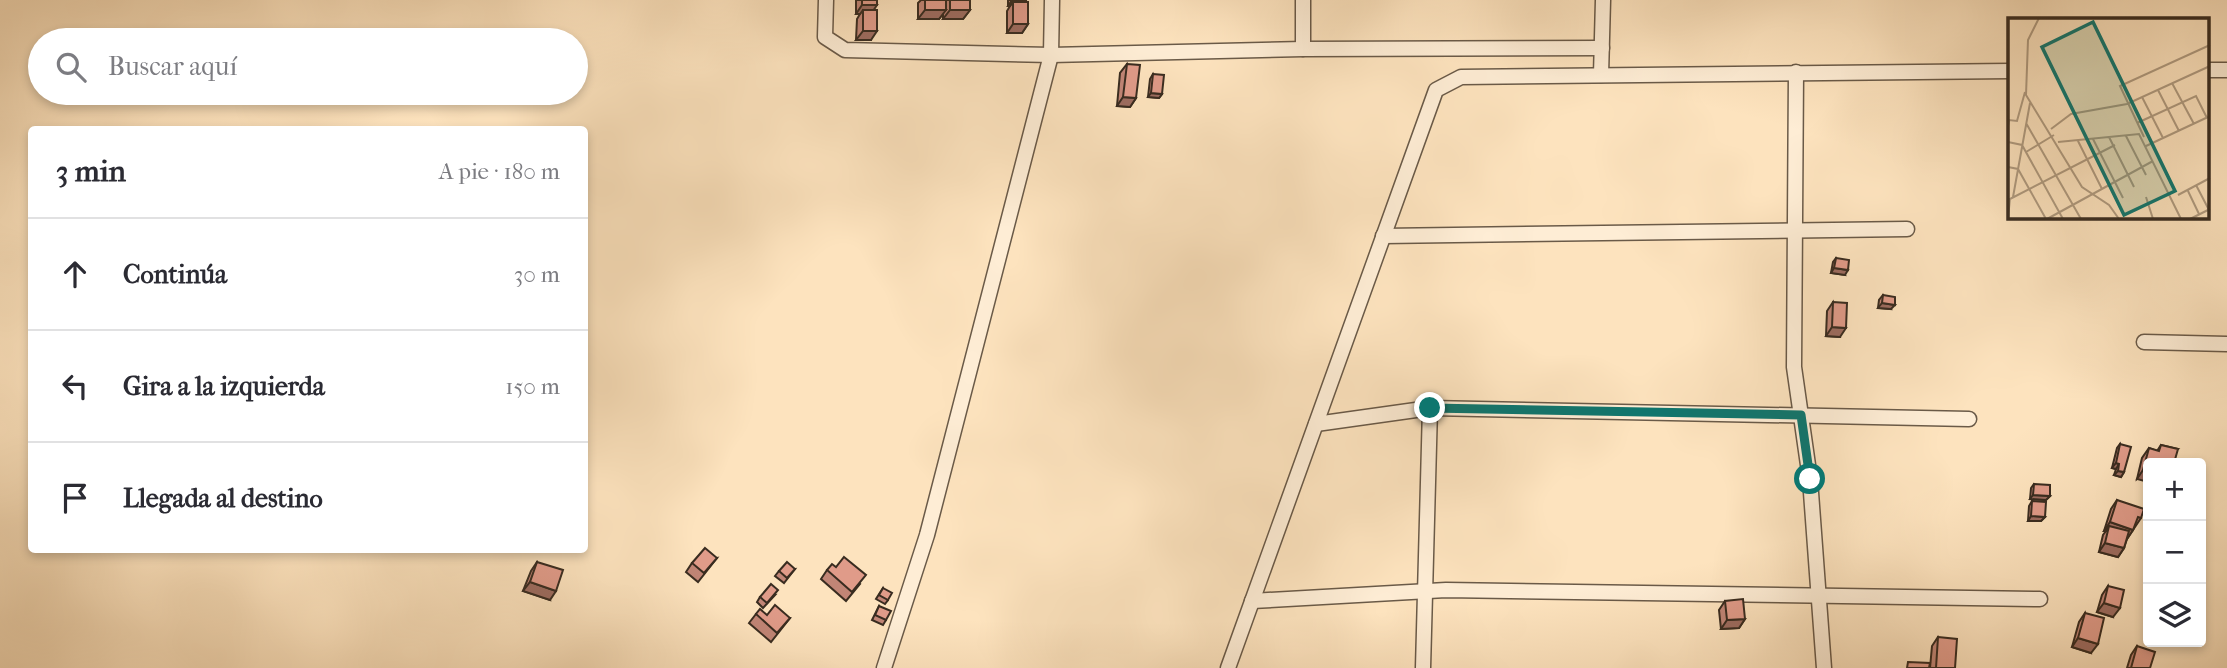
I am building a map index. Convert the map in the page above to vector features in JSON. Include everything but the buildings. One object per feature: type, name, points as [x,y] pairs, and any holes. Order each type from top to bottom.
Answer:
[{"type":"street","points":[[826,0],[825,37],[845,50],[1051,55],[1303,49],[1602,48]]},
{"type":"street","points":[[884,668],[927,535],[1051,55],[1052,0]]},
{"type":"street","points":[[1303,0],[1303,49]]},
{"type":"street","points":[[1601,75],[1603,0]]},
{"type":"street","points":[[1228,668],[1436,90],[1461,77],[2008,71]]},
{"type":"street","points":[[1796,72],[1794,367],[1810,479],[1824,668]]},
{"type":"street","points":[[1383,236],[1907,229]]},
{"type":"street","points":[[2144,342],[2227,344]]},
{"type":"street","points":[[1316,424],[1430,408],[1969,419]]},
{"type":"street","points":[[1423,668],[1430,408]]},
{"type":"street","points":[[1252,601],[1425,592],[2040,599]]},
{"type":"route","points":[[1430,408],[1801,415],[1810,479]]}]
